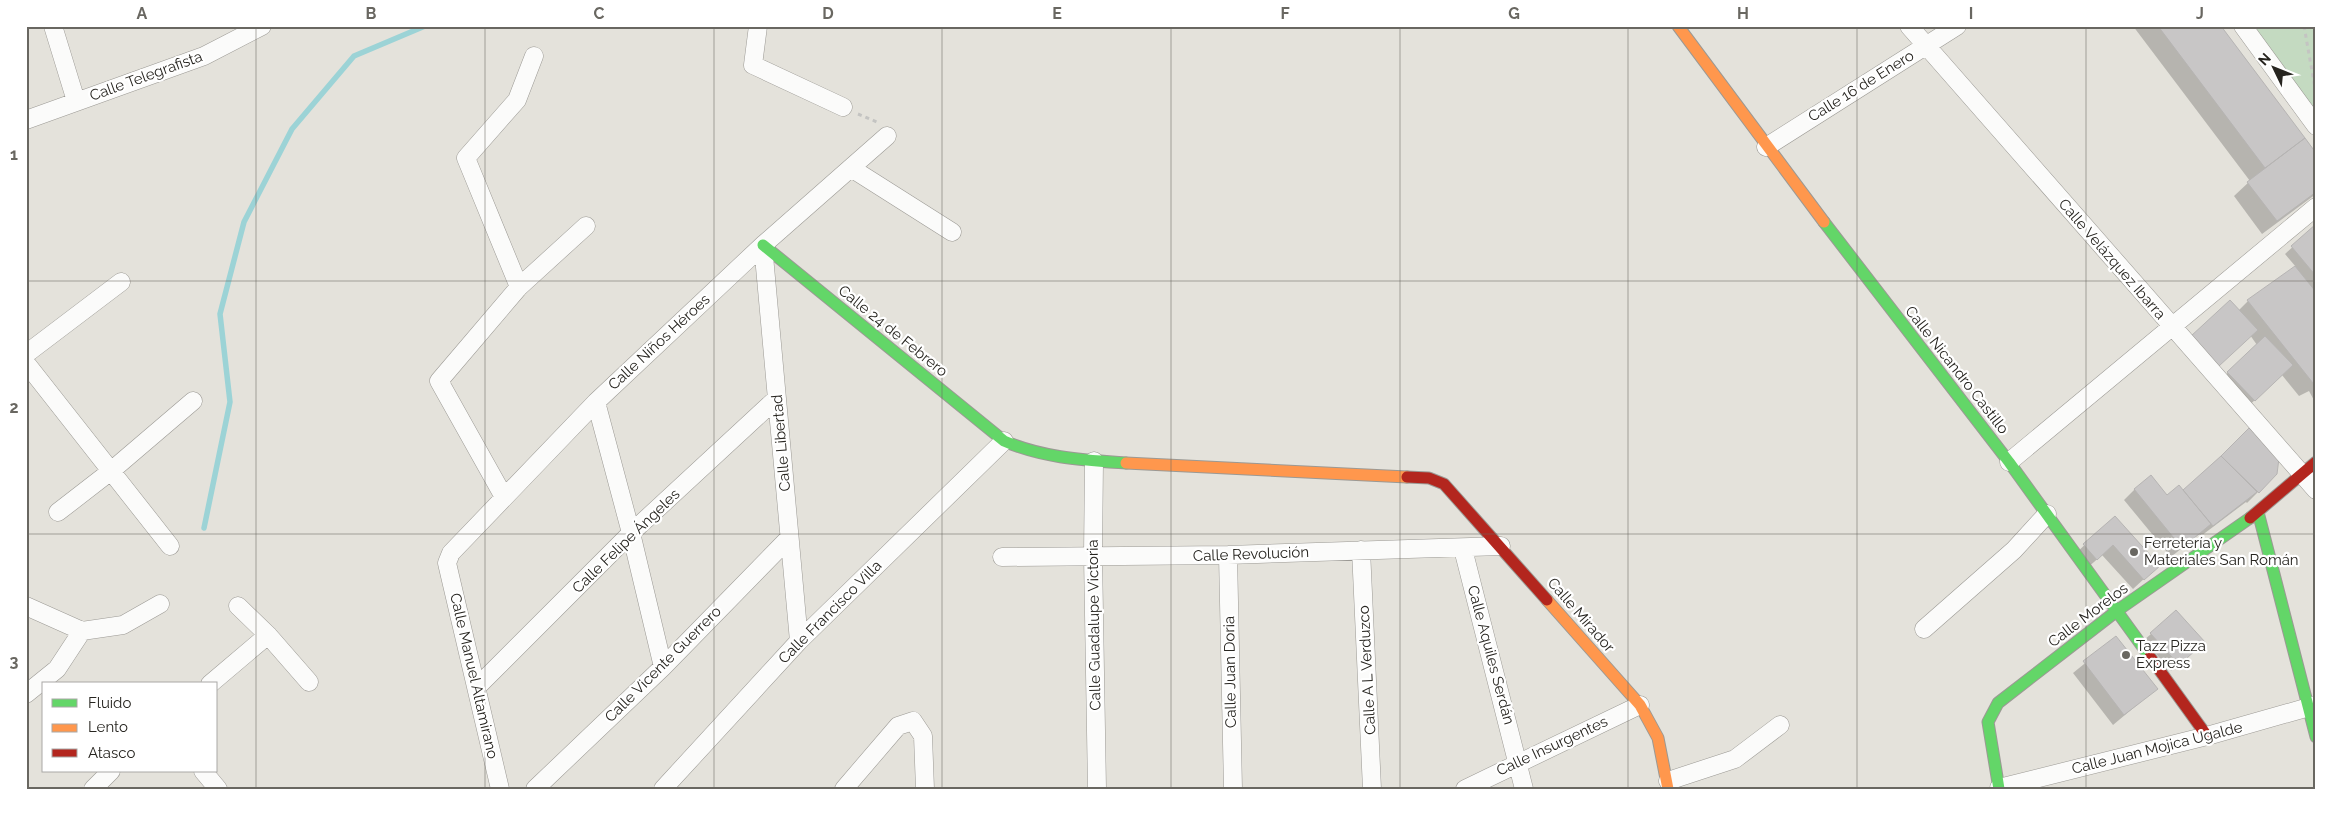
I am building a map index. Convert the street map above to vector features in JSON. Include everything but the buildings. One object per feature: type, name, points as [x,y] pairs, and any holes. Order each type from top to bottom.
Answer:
[{"type":"street","points":[[53,26],[76,101]]},
{"type":"street","name":"Calle Telegrafista","points":[[26,120],[204,56],[262,26]]},
{"type":"street","points":[[758,26],[753,65],[843,107]]},
{"type":"street","name":"Calle Nicandro Castillo","points":[[1678,26],[1766,147],[2009,462],[2118,610],[2207,736]]},
{"type":"street","name":"Calle Velázquez Ibarra","points":[[1909,26],[2171,328],[2316,490]]},
{"type":"street","name":"Calle 16 de Enero","points":[[1766,147],[1957,26]]},
{"type":"street","points":[[2243,26],[2316,126]]},
{"type":"street","points":[[519,287],[466,158],[517,100],[534,56]]},
{"type":"street","name":"Calle Niños Héroes","points":[[447,563],[451,553],[596,402],[763,245],[887,136]]},
{"type":"street","points":[[851,168],[952,232]]},
{"type":"street","points":[[2009,462],[2316,207]]},
{"type":"street","points":[[504,497],[439,381],[519,287],[586,226]]},
{"type":"street","name":"Calle Libertad","points":[[763,245],[788,538],[799,642]]},
{"type":"street","name":"Calle 24 de Febrero","points":[[763,245],[1004,441],[1030,452],[1094,460],[1437,480]]},
{"type":"street","points":[[26,354],[121,282]]},
{"type":"street","points":[[26,363],[170,546]]},
{"type":"street","name":"Calle Felipe Ángeles","points":[[478,687],[632,533],[777,398]]},
{"type":"street","points":[[58,512],[111,471],[193,401]]},
{"type":"street","points":[[596,402],[632,533],[663,667]]},
{"type":"street","name":"Calle Francisco Villa","points":[[663,789],[799,642],[1004,441]]},
{"type":"street","name":"Calle Guadalupe Victoria","points":[[1094,460],[1093,556],[1097,789]]},
{"type":"street","name":"Calle Morelos","points":[[1999,789],[1988,722],[1998,703],[2118,610],[2258,512],[2316,462]]},
{"type":"street","name":"Calle Mirador","points":[[1437,480],[1444,484],[1501,546],[1640,705],[1658,738],[1668,785]]},
{"type":"street","points":[[2258,512],[2312,706],[2316,736]]},
{"type":"street","points":[[1924,629],[2014,550],[2047,514]]},
{"type":"street","name":"Calle Vicente Guerrero","points":[[535,789],[663,667],[788,538]]},
{"type":"street","name":"Calle Revolución","points":[[1002,557],[1228,555],[1361,550],[1463,549],[1501,546]]},
{"type":"street","name":"Calle Aquiles Serdán","points":[[1463,549],[1524,789]]},
{"type":"street","name":"Calle A L Verduzco","points":[[1361,550],[1372,789]]},
{"type":"street","name":"Calle Juan Doria","points":[[1228,555],[1233,789]]},
{"type":"street","name":"Calle Manuel Altamirano","points":[[447,563],[478,687],[500,789]]},
{"type":"street","points":[[26,606],[82,631],[123,625],[160,604]]},
{"type":"street","points":[[238,606],[268,635],[309,682]]},
{"type":"street","points":[[26,694],[57,669],[82,631]]},
{"type":"street","points":[[212,682],[268,635]]},
{"type":"street","name":"Calle Insurgentes","points":[[1465,789],[1518,761],[1640,705]]},
{"type":"street","name":"Calle Juan Mojica Ugalde","points":[[1999,789],[2207,736],[2312,706]]},
{"type":"street","points":[[844,789],[898,726],[913,720],[923,736],[925,789]]},
{"type":"street","points":[[1668,785],[1735,759],[1780,725]]},
{"type":"street","points":[[93,789],[110,772]]},
{"type":"street","points":[[204,772],[218,789]]},
{"type":"path","points":[[2304,26],[2315,88]]},
{"type":"path","points":[[843,107],[882,124],[887,129],[887,136]]},
{"type":"green space","points":[[2251,26],[2316,26],[2316,118]]},
{"type":"waterway","points":[[204,528],[230,402],[220,314],[244,222],[292,129],[354,56],[425,26]]},
{"type":"traffic: fast","points":[[1824,222],[2009,462],[2150,657]]},
{"type":"traffic: fast","points":[[763,245],[1004,441],[1049,455],[1126,463]]},
{"type":"traffic: fast","points":[[2258,512],[2316,737]]},
{"type":"traffic: fast","points":[[1999,789],[1988,722],[1998,703],[2118,610],[2250,518]]},
{"type":"traffic: slow","points":[[1678,26],[1824,222]]},
{"type":"traffic: slow","points":[[1126,463],[1407,477]]},
{"type":"traffic: slow","points":[[1547,600],[1640,705],[1658,738],[1668,789]]},
{"type":"traffic: jam","points":[[2250,518],[2316,462]]},
{"type":"traffic: jam","points":[[1407,477],[1429,478],[1444,484],[1547,600]]},
{"type":"traffic: jam","points":[[2150,657],[2207,736]]},
{"type":"place","name":"Ferretería y Materiales San Román","points":[[2134,552]]},
{"type":"place","name":"Tazz Pizza Express","points":[[2126,655]]}]
